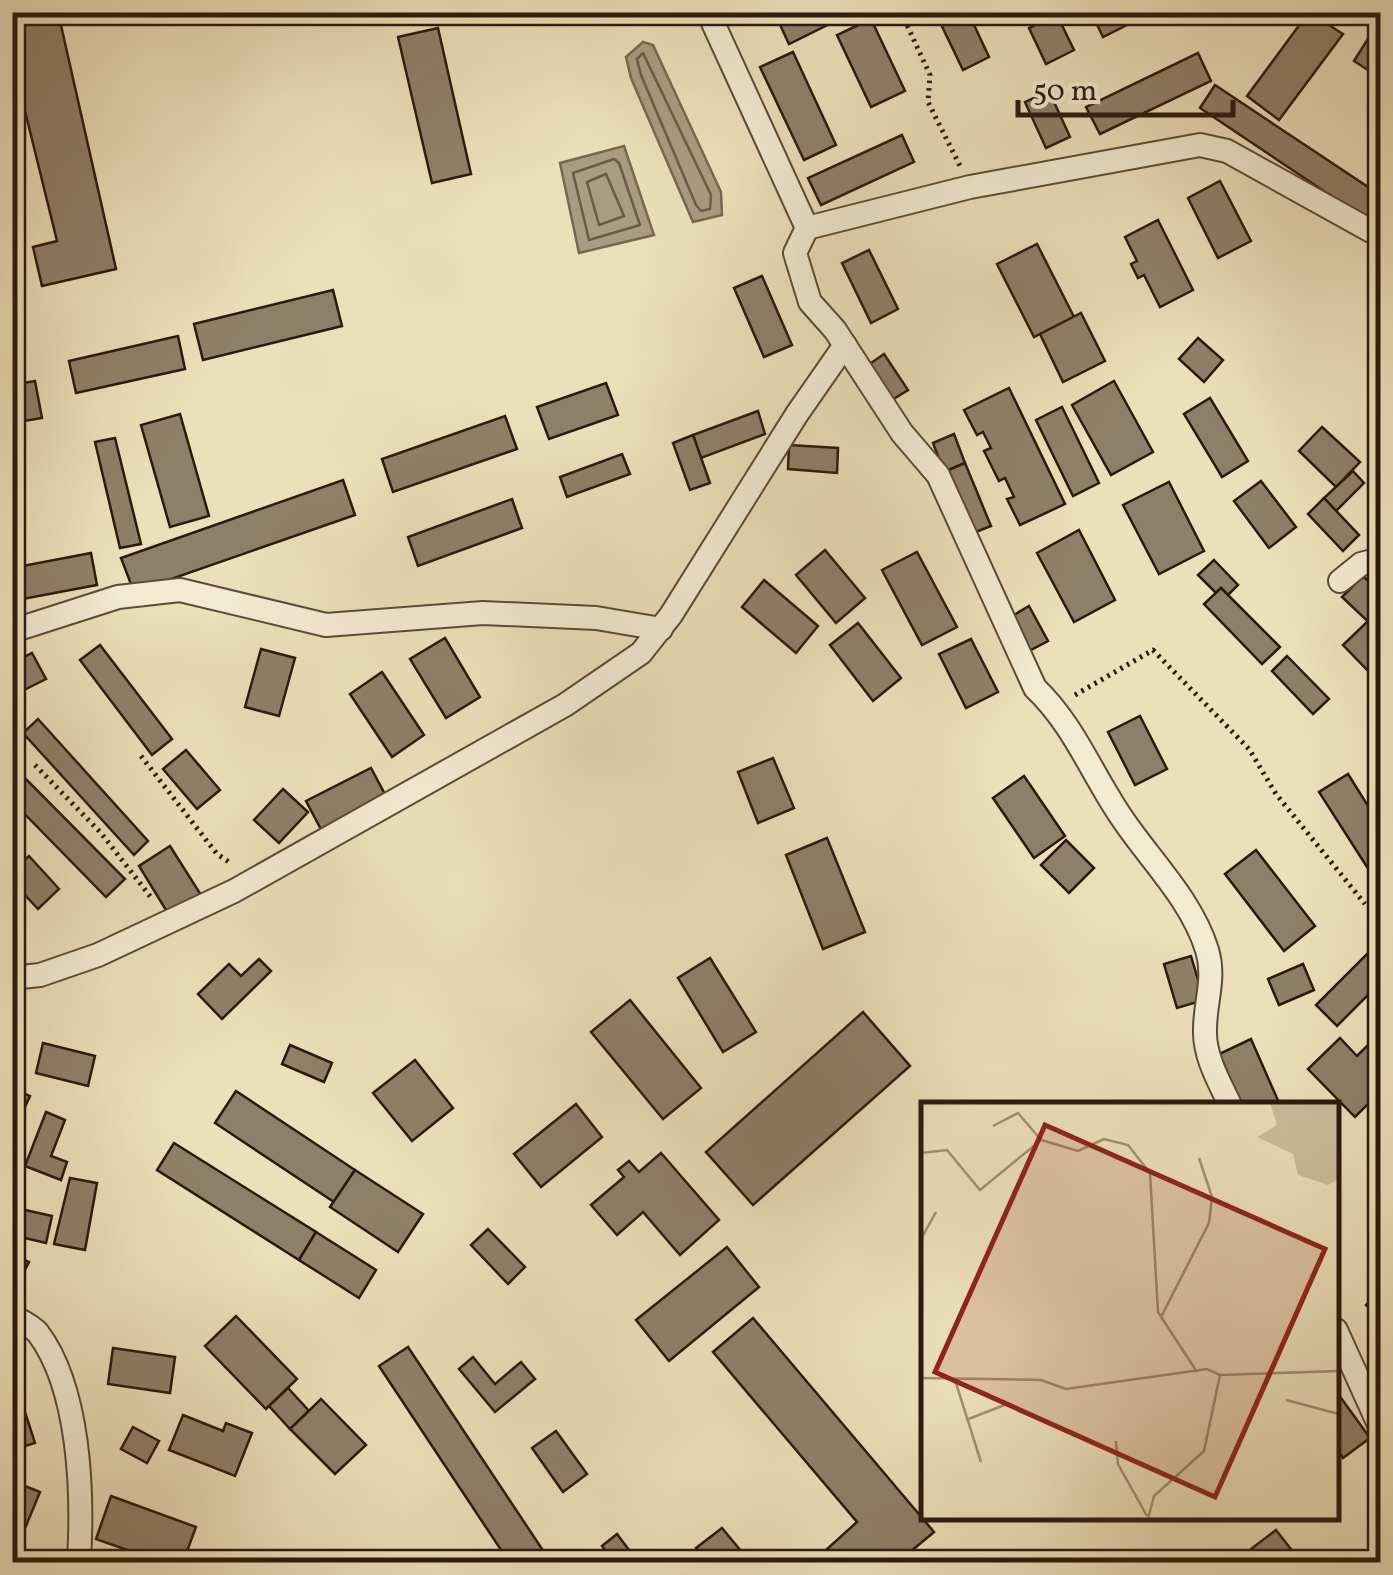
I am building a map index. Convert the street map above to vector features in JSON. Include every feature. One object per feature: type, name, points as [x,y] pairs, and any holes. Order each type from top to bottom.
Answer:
[{"type":"street","points":[[708,12],[807,228],[795,254],[810,302],[845,345],[865,382],[938,475],[1035,688],[1054,706],[1122,818],[1196,922],[1208,953],[1212,987],[1204,1034],[1210,1060],[1229,1102]]},
{"type":"street","points":[[807,228],[970,187],[1200,145],[1227,152],[1380,236]]},
{"type":"street","points":[[12,978],[40,975],[98,955],[168,924],[565,705],[641,654],[845,345]]},
{"type":"street","points":[[1340,580],[1360,564],[1380,559]]},
{"type":"street","points":[[12,631],[118,597],[180,590],[326,624],[483,613],[596,618],[661,628]]},
{"type":"street","points":[[12,1316],[36,1331],[46,1348],[73,1428],[82,1506],[80,1562]]},
{"type":"street","points":[[1338,1334],[1380,1427]]},
{"type":"path","points":[[901,12],[930,75],[928,102],[970,187]]},
{"type":"path","points":[[1054,706],[1153,650],[1249,748],[1276,794],[1364,904]]},
{"type":"path","points":[[141,756],[217,854],[255,879]]},
{"type":"path","points":[[35,765],[101,833],[168,924]]},
{"type":"water","points":[[643,42],[653,45],[721,192],[722,215],[693,222],[631,78],[626,57]]},
{"type":"water","points":[[624,146],[654,235],[579,253],[560,163]]},
{"type":"building","points":[[58,12],[116,269],[42,286],[33,247],[57,241],[12,58],[12,19]]},
{"type":"building","points":[[774,12],[854,12],[789,44]]},
{"type":"building","points":[[949,12],[968,12],[989,57],[963,70],[938,18]]},
{"type":"building","points":[[1091,12],[1126,12],[1131,23],[1103,37]]},
{"type":"building","points":[[1309,12],[1343,34],[1279,120],[1247,96]]},
{"type":"building","points":[[1057,15],[1074,50],[1046,64],[1029,28]]},
{"type":"building","points":[[871,19],[905,91],[871,107],[837,35]]},
{"type":"building","points":[[438,28],[471,174],[432,183],[398,37]]},
{"type":"building","points":[[1371,34],[1380,40],[1380,78],[1354,61]]},
{"type":"building","points":[[793,52],[836,145],[804,160],[760,67]]},
{"type":"building","points":[[1198,53],[1211,81],[1100,134],[1086,107]]},
{"type":"building","points":[[1215,85],[1380,195],[1379,228],[1200,108]]},
{"type":"building","points":[[1049,91],[1070,137],[1046,148],[1025,102]]},
{"type":"building","points":[[902,135],[914,162],[821,205],[808,178]]},
{"type":"building","points":[[1220,181],[1251,241],[1218,258],[1188,198]]},
{"type":"building","points":[[1158,220],[1193,290],[1160,307],[1144,275],[1138,278],[1131,264],[1137,261],[1125,237]]},
{"type":"building","points":[[1037,244],[1074,317],[1034,337],[997,264]]},
{"type":"building","points":[[869,250],[898,309],[871,323],[842,263]]},
{"type":"building","points":[[762,276],[792,345],[764,357],[734,288]]},
{"type":"building","points":[[333,290],[342,326],[203,360],[194,324]]},
{"type":"building","points":[[1081,313],[1105,361],[1063,382],[1040,334]]},
{"type":"building","points":[[178,336],[185,369],[76,393],[69,361]]},
{"type":"building","points":[[1198,338],[1223,360],[1204,382],[1179,359]]},
{"type":"building","points":[[884,354],[908,390],[887,403],[864,368]]},
{"type":"building","points":[[35,381],[42,418],[12,423],[12,385]]},
{"type":"building","points":[[1114,381],[1153,452],[1111,475],[1072,405]]},
{"type":"building","points":[[606,383],[618,415],[549,439],[537,407]]},
{"type":"building","points":[[1009,388],[1065,504],[1020,525],[1007,499],[1014,497],[1005,478],[999,481],[984,451],[991,448],[983,432],[977,435],[964,410]]},
{"type":"building","points":[[1210,398],[1248,461],[1222,477],[1184,414]]},
{"type":"building","points":[[1062,407],[1099,483],[1073,496],[1036,420]]},
{"type":"building","points":[[758,411],[765,434],[701,458],[693,435]]},
{"type":"building","points":[[180,414],[209,516],[170,527],[141,425]]},
{"type":"building","points":[[505,416],[517,449],[393,492],[382,459]]},
{"type":"building","points":[[1322,427],[1360,462],[1336,487],[1299,451]]},
{"type":"building","points":[[954,434],[965,463],[944,472],[933,443]]},
{"type":"building","points":[[693,435],[710,483],[690,490],[673,443]]},
{"type":"building","points":[[115,438],[141,544],[120,548],[95,442]]},
{"type":"building","points":[[789,445],[838,448],[837,473],[788,469]]},
{"type":"building","points":[[622,454],[630,474],[567,497],[560,477]]},
{"type":"building","points":[[965,463],[991,526],[971,534],[944,472]]},
{"type":"building","points":[[1353,471],[1364,483],[1336,511],[1324,498]]},
{"type":"building","points":[[343,480],[355,515],[134,592],[121,558]]},
{"type":"building","points":[[1261,481],[1296,527],[1269,548],[1234,501]]},
{"type":"building","points":[[1169,482],[1204,551],[1159,574],[1123,505]]},
{"type":"building","points":[[1324,498],[1359,535],[1343,551],[1308,514]]},
{"type":"building","points":[[512,499],[522,528],[418,566],[408,537]]},
{"type":"building","points":[[1079,530],[1115,600],[1074,622],[1037,553]]},
{"type":"building","points":[[825,550],[865,598],[836,623],[796,575]]},
{"type":"building","points":[[917,552],[957,627],[922,645],[882,570]]},
{"type":"building","points":[[91,553],[97,585],[12,601],[12,568]]},
{"type":"building","points":[[1214,560],[1238,585],[1228,595],[1221,588],[1216,593],[1198,575]]},
{"type":"building","points":[[1363,576],[1380,592],[1379,632],[1342,597]]},
{"type":"building","points":[[764,580],[818,626],[796,653],[742,607]]},
{"type":"building","points":[[1221,588],[1280,647],[1262,664],[1204,604]]},
{"type":"building","points":[[1029,606],[1048,641],[1027,652],[1009,618]]},
{"type":"building","points":[[1367,622],[1379,635],[1370,644],[1380,655],[1380,671],[1374,677],[1343,645]]},
{"type":"building","points":[[858,623],[901,678],[873,701],[830,645]]},
{"type":"building","points":[[445,638],[480,697],[446,718],[410,659]]},
{"type":"building","points":[[971,639],[998,692],[966,708],[939,654]]},
{"type":"building","points":[[100,645],[172,739],[152,755],[80,660]]},
{"type":"building","points":[[261,649],[295,658],[279,716],[245,707]]},
{"type":"building","points":[[32,653],[46,679],[12,696],[12,663]]},
{"type":"building","points":[[1287,656],[1329,699],[1313,714],[1272,671]]},
{"type":"building","points":[[382,672],[424,735],[392,757],[350,694]]},
{"type":"building","points":[[1140,716],[1167,769],[1135,785],[1108,732]]},
{"type":"building","points":[[38,719],[148,841],[134,855],[23,733]]},
{"type":"building","points":[[186,750],[220,790],[197,809],[163,769]]},
{"type":"building","points":[[773,758],[794,808],[758,823],[738,772]]},
{"type":"building","points":[[12,765],[125,879],[106,897],[12,801]]},
{"type":"building","points":[[371,768],[388,800],[323,833],[306,801]]},
{"type":"building","points":[[1348,774],[1380,825],[1380,859],[1367,867],[1319,792]]},
{"type":"building","points":[[1024,776],[1065,836],[1034,858],[993,798]]},
{"type":"building","points":[[283,789],[308,812],[279,843],[254,820]]},
{"type":"building","points":[[827,838],[865,932],[823,949],[786,855]]},
{"type":"building","points":[[1066,840],[1094,868],[1069,893],[1041,865]]},
{"type":"building","points":[[170,846],[201,895],[169,915],[139,866]]},
{"type":"building","points":[[1256,850],[1315,926],[1284,951],[1225,874]]},
{"type":"building","points":[[29,856],[59,889],[38,909],[12,881],[12,871]]},
{"type":"building","points":[[1380,941],[1380,983],[1337,1026],[1316,1005]]},
{"type":"building","points":[[1191,956],[1204,1000],[1177,1008],[1164,964]]},
{"type":"building","points":[[710,958],[756,1032],[723,1052],[678,978]]},
{"type":"building","points":[[259,959],[271,971],[222,1019],[198,994],[229,964],[241,976]]},
{"type":"building","points":[[1303,964],[1314,990],[1279,1005],[1268,979]]},
{"type":"building","points":[[630,1000],[701,1088],[663,1119],[591,1032]]},
{"type":"building","points":[[863,1012],[910,1066],[753,1205],[706,1152]]},
{"type":"building","points":[[1380,1033],[1380,1092],[1355,1117],[1308,1069],[1340,1038],[1357,1056]]},
{"type":"building","points":[[1251,1039],[1279,1102],[1241,1102],[1219,1054]]},
{"type":"building","points":[[43,1043],[95,1056],[88,1086],[36,1073]]},
{"type":"building","points":[[290,1045],[332,1063],[324,1082],[282,1064]]},
{"type":"building","points":[[415,1060],[453,1108],[412,1141],[373,1093]]},
{"type":"building","points":[[12,1088],[30,1096],[15,1128],[12,1127]]},
{"type":"building","points":[[236,1091],[355,1170],[334,1202],[215,1123]]},
{"type":"building","points":[[576,1104],[602,1137],[541,1187],[514,1154]]},
{"type":"building","points":[[46,1112],[65,1120],[51,1156],[67,1162],[61,1180],[25,1166]]},
{"type":"building","points":[[174,1143],[316,1232],[299,1260],[157,1170]]},
{"type":"building","points":[[661,1153],[719,1220],[680,1255],[643,1212],[617,1235],[591,1205],[624,1177],[618,1170],[629,1161],[639,1172]]},
{"type":"building","points":[[355,1170],[423,1214],[398,1252],[330,1207]]},
{"type":"building","points":[[70,1178],[97,1183],[85,1250],[54,1244]]},
{"type":"building","points":[[12,1207],[52,1216],[46,1243],[12,1235]]},
{"type":"building","points":[[488,1229],[525,1267],[508,1284],[471,1245]]},
{"type":"building","points":[[316,1232],[376,1270],[359,1298],[299,1260]]},
{"type":"building","points":[[727,1247],[759,1287],[669,1361],[636,1320]]},
{"type":"building","points":[[12,1254],[29,1262],[12,1295]]},
{"type":"building","points":[[1380,1291],[1380,1320],[1366,1305]]},
{"type":"building","points":[[236,1316],[297,1379],[266,1409],[205,1346]]},
{"type":"building","points":[[753,1318],[934,1532],[898,1562],[838,1562],[827,1549],[857,1522],[713,1352]]},
{"type":"building","points":[[408,1347],[548,1558],[541,1562],[509,1562],[379,1366]]},
{"type":"building","points":[[113,1348],[175,1357],[170,1393],[108,1384]]},
{"type":"building","points":[[473,1357],[495,1384],[521,1362],[535,1379],[495,1412],[459,1369]]},
{"type":"building","points":[[12,1372],[35,1443],[12,1450]]},
{"type":"building","points":[[288,1388],[309,1411],[290,1429],[269,1406]]},
{"type":"building","points":[[1338,1394],[1370,1438],[1343,1458],[1338,1451]]},
{"type":"building","points":[[321,1399],[366,1445],[335,1474],[290,1429]]},
{"type":"building","points":[[183,1415],[223,1431],[226,1423],[252,1433],[235,1476],[169,1450]]},
{"type":"building","points":[[133,1427],[159,1441],[147,1463],[121,1449]]},
{"type":"building","points":[[556,1431],[587,1474],[563,1492],[532,1448]]},
{"type":"building","points":[[12,1481],[40,1492],[14,1555],[12,1555]]},
{"type":"building","points":[[111,1496],[196,1527],[183,1562],[161,1562],[96,1539]]},
{"type":"building","points":[[722,1528],[750,1562],[708,1562],[696,1548]]},
{"type":"building","points":[[1276,1530],[1301,1562],[1234,1562]]},
{"type":"building","points":[[617,1534],[638,1562],[615,1562],[602,1546]]}]
